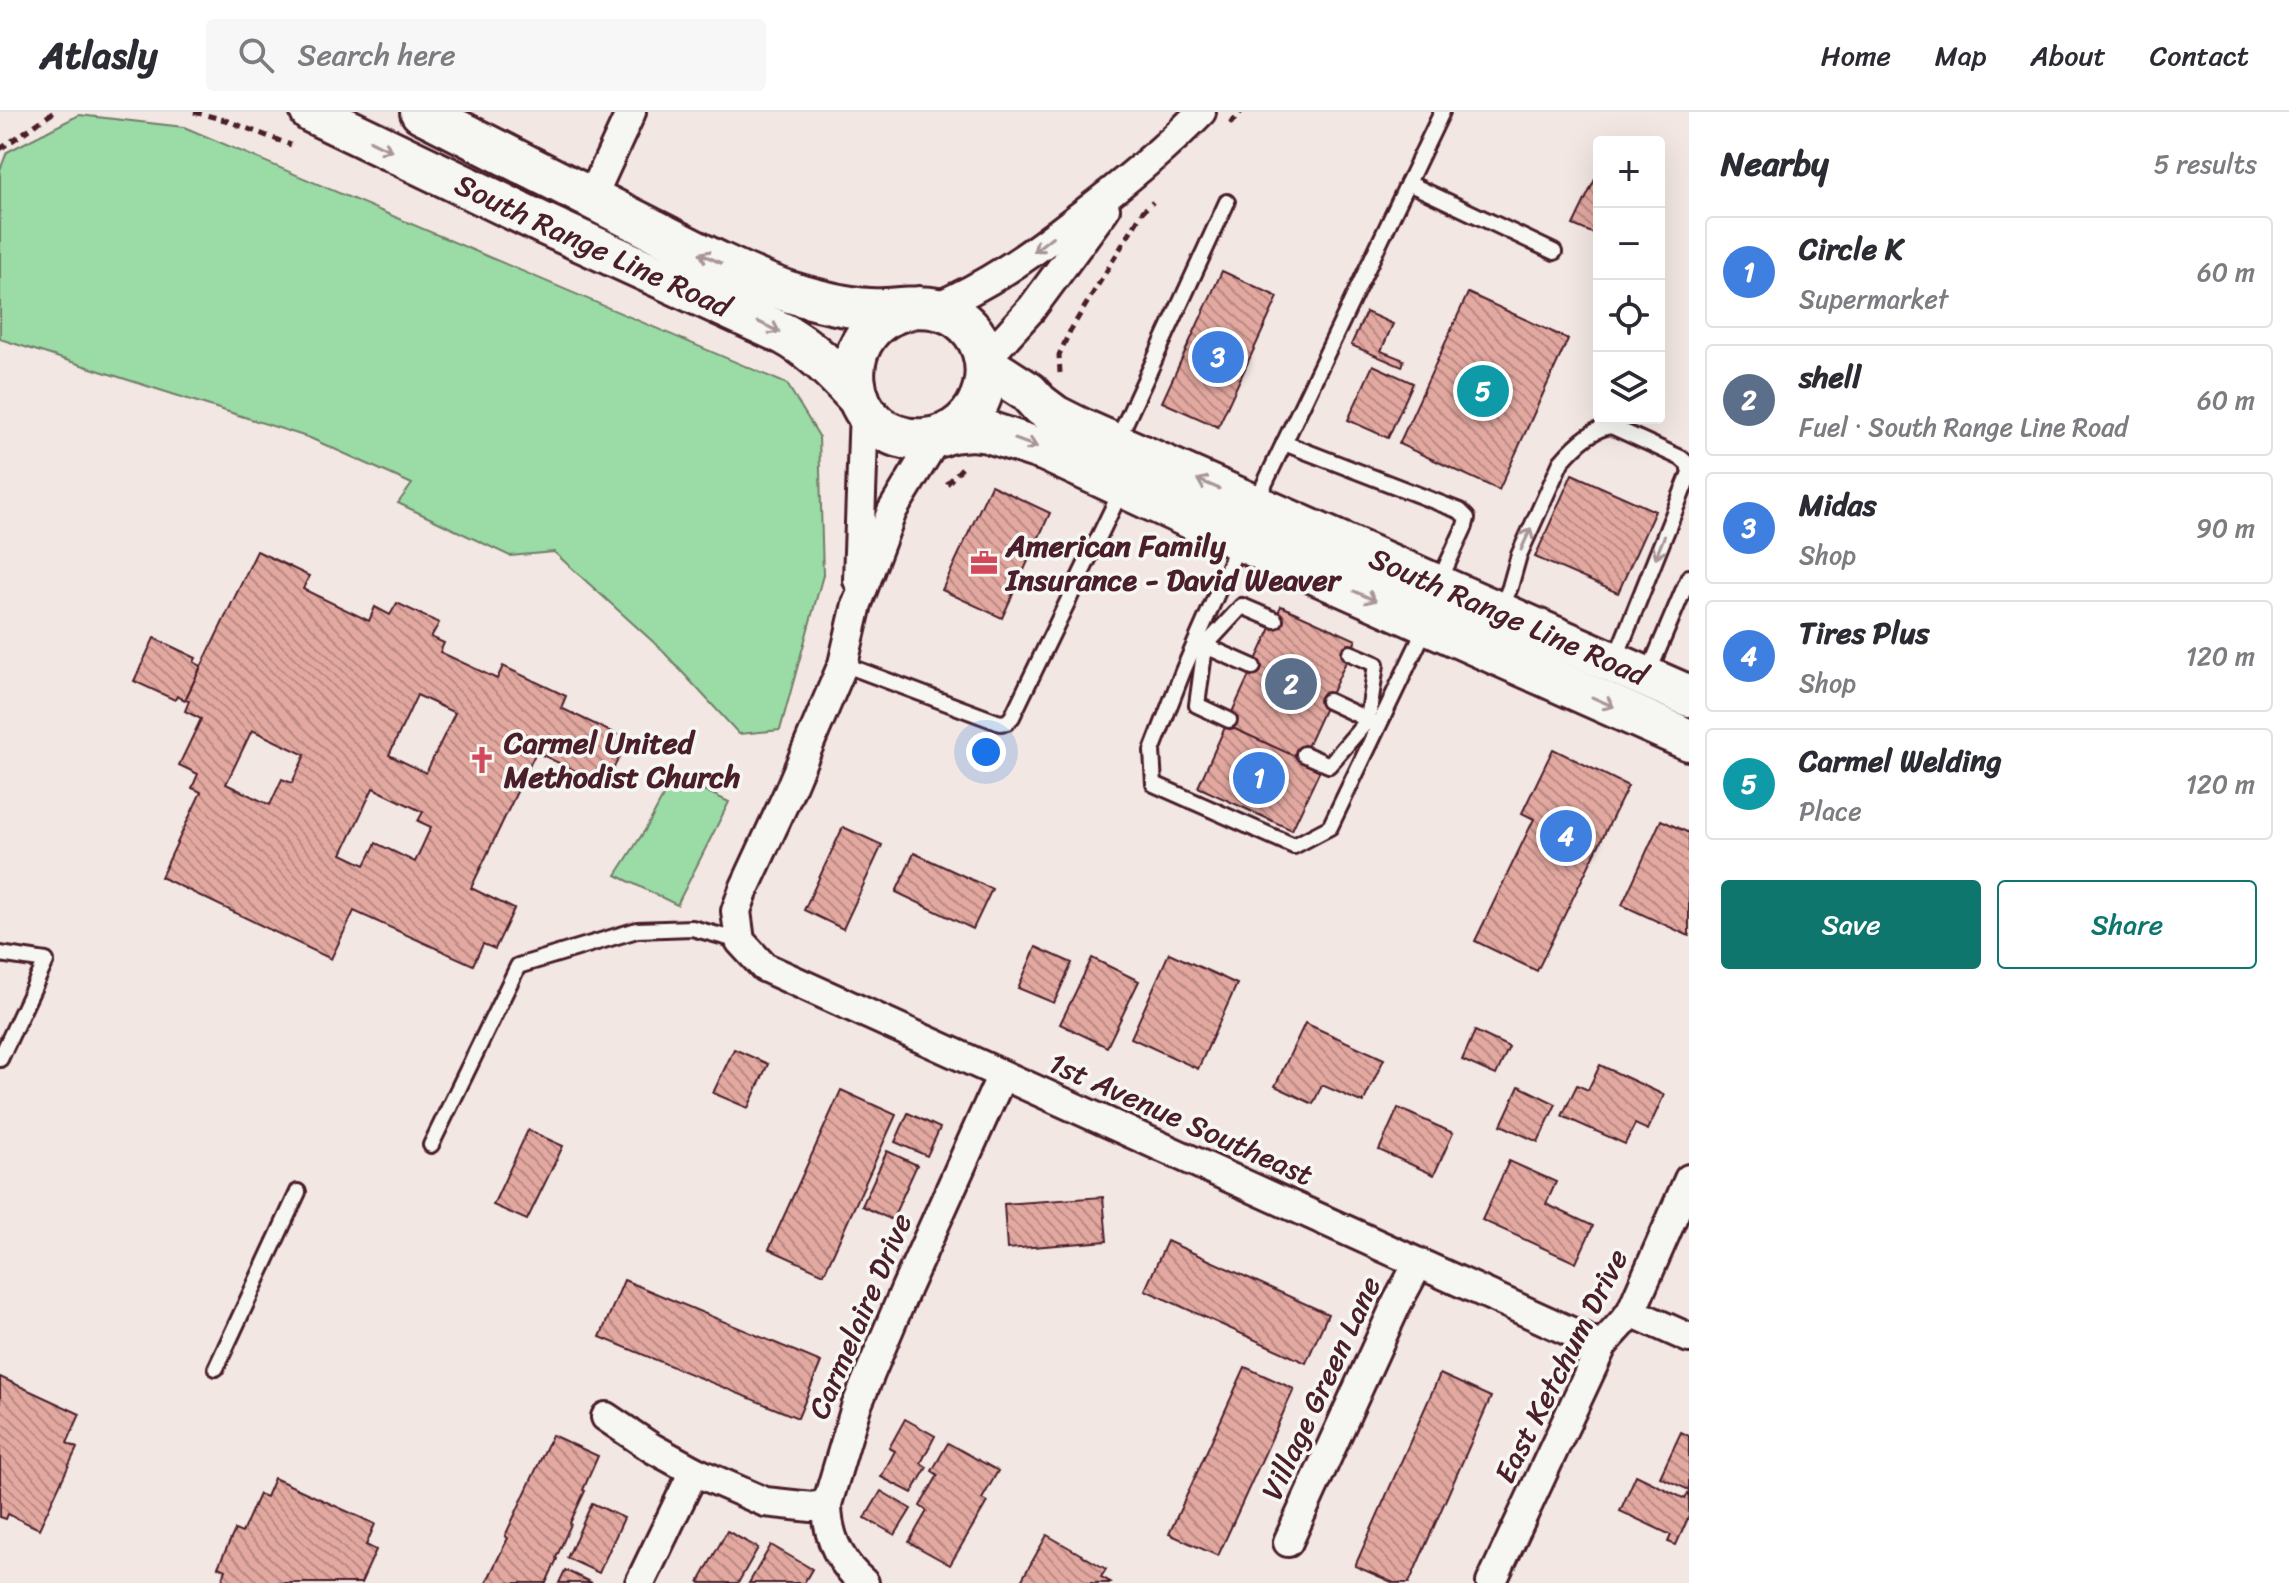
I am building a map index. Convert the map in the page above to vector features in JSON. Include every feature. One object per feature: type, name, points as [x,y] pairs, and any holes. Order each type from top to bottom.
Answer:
[{"type":"main road","name":"South Range Line Road","points":[[311,112],[800,342],[862,404]]},
{"type":"main road","name":"South Range Line Road","points":[[421,112],[704,255],[785,290],[868,309],[927,307]]},
{"type":"main road","points":[[927,307],[946,312],[967,326],[982,348],[986,382],[982,397],[963,424],[944,435],[910,439],[896,435],[873,421],[862,404],[854,371],[861,343],[868,331],[891,313],[927,307]]},
{"type":"main road","name":"South Range Line Road","points":[[986,363],[1028,392],[1055,416],[1115,445],[1427,623],[1689,740]]},
{"type":"main road","name":"South Range Line Road","points":[[944,435],[971,430],[1005,436],[1046,451],[1123,487],[1248,523],[1438,585],[1689,696]]},
{"type":"street","points":[[591,199],[631,112]]},
{"type":"street","points":[[927,307],[968,294],[1011,268],[1128,180],[1201,112]]},
{"type":"street","points":[[986,363],[1032,308],[1128,180]]},
{"type":"street","points":[[857,604],[862,404]]},
{"type":"street","points":[[740,941],[736,911],[843,664],[857,604],[892,511],[944,435]]},
{"type":"street","name":"1st Avenue Southeast","points":[[740,941],[764,967],[1602,1346]]},
{"type":"street","name":"Carmelaire Drive","points":[[864,1583],[851,1572],[837,1551],[827,1521],[827,1504],[856,1407],[1002,1075]]},
{"type":"street","name":"East Ketchum Drive","points":[[1491,1583],[1602,1346],[1631,1312],[1689,1179]]},
{"type":"street","name":"Village Green Lane","points":[[1288,1542],[1397,1303],[1418,1264]]},
{"type":"street","points":[[1631,1312],[1689,1338]]},
{"type":"street","points":[[606,1417],[694,1471],[765,1502],[812,1507],[827,1504]]},
{"type":"street","points":[[640,1583],[694,1471]]},
{"type":"lane","points":[[1427,623],[1373,723],[1330,827],[1294,846],[1154,784],[1152,751],[1200,644],[1248,523],[1442,112]]},
{"type":"lane","points":[[1408,183],[1554,252]]},
{"type":"lane","points":[[1115,445],[1227,202]]},
{"type":"lane","points":[[1500,612],[1519,555],[1561,462],[1599,429],[1611,426],[1681,458],[1688,464],[1689,472],[1630,670]]},
{"type":"lane","points":[[1284,443],[1460,511],[1467,518],[1465,526],[1438,585]]},
{"type":"lane","points":[[843,664],[1000,723],[1007,722],[1123,487]]},
{"type":"lane","points":[[1630,670],[1689,577]]},
{"type":"lane","points":[[1229,720],[1197,705],[1200,644],[1242,606],[1275,620]]},
{"type":"lane","points":[[1200,644],[1253,667]]},
{"type":"lane","points":[[1304,754],[1329,765],[1373,723],[1376,664],[1350,653]]},
{"type":"lane","points":[[1328,701],[1373,723]]},
{"type":"lane","points":[[431,1145],[518,966],[637,930],[692,928],[740,941]]},
{"type":"lane","points":[[0,954],[46,961],[0,1059]]},
{"type":"lane","points":[[216,1368],[298,1192]]},
{"type":"path","points":[[0,149],[54,112]]},
{"type":"path","points":[[1221,133],[1241,112]]},
{"type":"path","points":[[1061,377],[1059,355],[1070,331],[1143,211],[1155,200]]},
{"type":"green space","points":[[79,115],[184,127],[787,384],[819,436],[823,575],[780,730],[739,734],[660,648],[554,552],[510,556],[398,503],[412,484],[310,438],[0,339],[0,170],[7,152]]},
{"type":"green space","points":[[674,776],[729,802],[677,905],[616,875],[647,827]]},
{"type":"building","points":[[1593,183],[1593,233],[1573,225]]},
{"type":"building","points":[[1222,271],[1278,297],[1218,427],[1162,402]]},
{"type":"building","points":[[1468,293],[1568,339],[1499,490],[1399,444]]},
{"type":"building","points":[[1366,312],[1393,324],[1381,351],[1404,360],[1402,367],[1351,345]]},
{"type":"building","points":[[1373,365],[1413,383],[1388,438],[1348,420]]},
{"type":"building","points":[[1572,474],[1655,511],[1618,593],[1535,557]]},
{"type":"building","points":[[991,485],[1050,513],[1002,618],[942,590]]},
{"type":"building","name":"Carmel United Methodist Church","points":[[257,551],[309,576],[303,589],[369,621],[375,607],[390,615],[397,603],[439,623],[431,637],[444,643],[440,652],[497,679],[503,666],[566,696],[561,708],[628,740],[605,785],[536,752],[471,888],[514,909],[495,949],[483,944],[473,965],[354,911],[331,959],[161,877],[201,792],[192,788],[198,774],[179,765],[201,719],[185,711],[189,701],[185,700]],"holes":[[[417,695],[455,713],[426,773],[389,755]],[[252,730],[305,755],[292,783],[282,779],[270,805],[226,784]],[[373,788],[423,812],[418,821],[431,827],[415,862],[376,843],[365,865],[342,854]]]},
{"type":"building","points":[[1281,606],[1356,640],[1301,760],[1226,725]]},
{"type":"building","points":[[154,638],[196,658],[194,662],[201,666],[185,700],[177,696],[175,700],[134,681]]},
{"type":"building","points":[[1226,725],[1321,768],[1292,830],[1198,787]]},
{"type":"building","points":[[1553,749],[1628,786],[1537,971],[1475,941],[1534,819],[1522,813]]},
{"type":"building","points":[[1661,820],[1689,833],[1689,936],[1622,905]]},
{"type":"building","points":[[843,827],[882,845],[843,929],[804,910]]},
{"type":"building","points":[[914,853],[992,889],[973,929],[896,892]]},
{"type":"building","points":[[1036,947],[1072,963],[1054,1003],[1018,988]]},
{"type":"building","points":[[1169,953],[1237,984],[1198,1069],[1131,1038]]},
{"type":"building","points":[[1092,958],[1139,981],[1107,1047],[1060,1024]]},
{"type":"building","points":[[1305,1023],[1384,1059],[1363,1103],[1322,1085],[1313,1104],[1275,1086]]},
{"type":"building","points":[[1475,1031],[1509,1047],[1496,1075],[1462,1060]]},
{"type":"building","points":[[734,1049],[768,1064],[748,1108],[713,1093]]},
{"type":"building","points":[[1600,1065],[1664,1095],[1648,1130],[1635,1124],[1625,1144],[1562,1116],[1577,1085],[1588,1090]]},
{"type":"building","points":[[1519,1086],[1556,1104],[1538,1142],[1501,1125]]},
{"type":"building","points":[[841,1090],[896,1115],[824,1274],[769,1249]]},
{"type":"building","points":[[1398,1108],[1453,1133],[1434,1175],[1379,1150]]},
{"type":"building","points":[[908,1113],[940,1128],[927,1156],[895,1142]]},
{"type":"building","points":[[528,1130],[563,1146],[527,1220],[493,1205]]},
{"type":"building","points":[[887,1151],[917,1165],[892,1220],[862,1206]]},
{"type":"building","points":[[1509,1161],[1556,1182],[1546,1204],[1593,1226],[1576,1263],[1482,1220]]},
{"type":"building","points":[[1103,1197],[1107,1241],[1007,1249],[1004,1204]]},
{"type":"building","points":[[1167,1241],[1328,1314],[1306,1363],[1145,1290]]},
{"type":"building","points":[[624,1280],[821,1362],[798,1418],[600,1337]]},
{"type":"building","points":[[1245,1367],[1294,1389],[1218,1556],[1169,1534]]},
{"type":"building","points":[[1440,1374],[1491,1397],[1409,1583],[1394,1583],[1355,1566]]},
{"type":"building","points":[[0,1377],[80,1414],[67,1443],[77,1448],[39,1529],[8,1514],[6,1519],[0,1517]]},
{"type":"building","points":[[905,1419],[935,1436],[921,1463],[927,1467],[912,1493],[881,1477],[895,1451],[889,1448]]},
{"type":"building","points":[[1681,1432],[1689,1436],[1689,1490],[1660,1477]]},
{"type":"building","points":[[552,1435],[598,1456],[557,1559],[546,1583],[486,1583],[508,1538],[505,1536]]},
{"type":"building","points":[[948,1443],[998,1471],[982,1499],[987,1502],[950,1565],[909,1542],[927,1511],[920,1506],[938,1475],[932,1471]]},
{"type":"building","points":[[1636,1475],[1685,1499],[1689,1491],[1689,1516],[1676,1545],[1668,1542],[1671,1535],[1620,1511]]},
{"type":"building","points":[[274,1478],[375,1524],[366,1545],[376,1550],[361,1583],[221,1583],[226,1570],[218,1567],[235,1530],[242,1533],[259,1494],[266,1497]]},
{"type":"building","points":[[881,1491],[911,1509],[895,1535],[865,1518]]},
{"type":"building","points":[[592,1503],[624,1518],[599,1573],[567,1558]]},
{"type":"building","points":[[727,1531],[758,1548],[738,1583],[700,1583],[699,1582]]},
{"type":"building","points":[[1047,1535],[1106,1569],[1101,1577],[1112,1583],[1020,1583]]},
{"type":"building","points":[[771,1545],[812,1569],[804,1583],[749,1583]]},
{"type":"building","points":[[565,1570],[592,1583],[559,1583]]},
{"type":"place","name":"Midas","points":[[1218,357]]},
{"type":"place","name":"Carmel Welding","points":[[1483,391]]},
{"type":"place","name":"American Family Insurance - David Weaver","points":[[984,563]]},
{"type":"place","name":"shell","points":[[1291,684]]},
{"type":"place","name":"Carmel United Methodist Church","points":[[482,760]]},
{"type":"place","name":"Circle K","points":[[1259,778]]},
{"type":"place","name":"Tires Plus","points":[[1566,836]]}]
